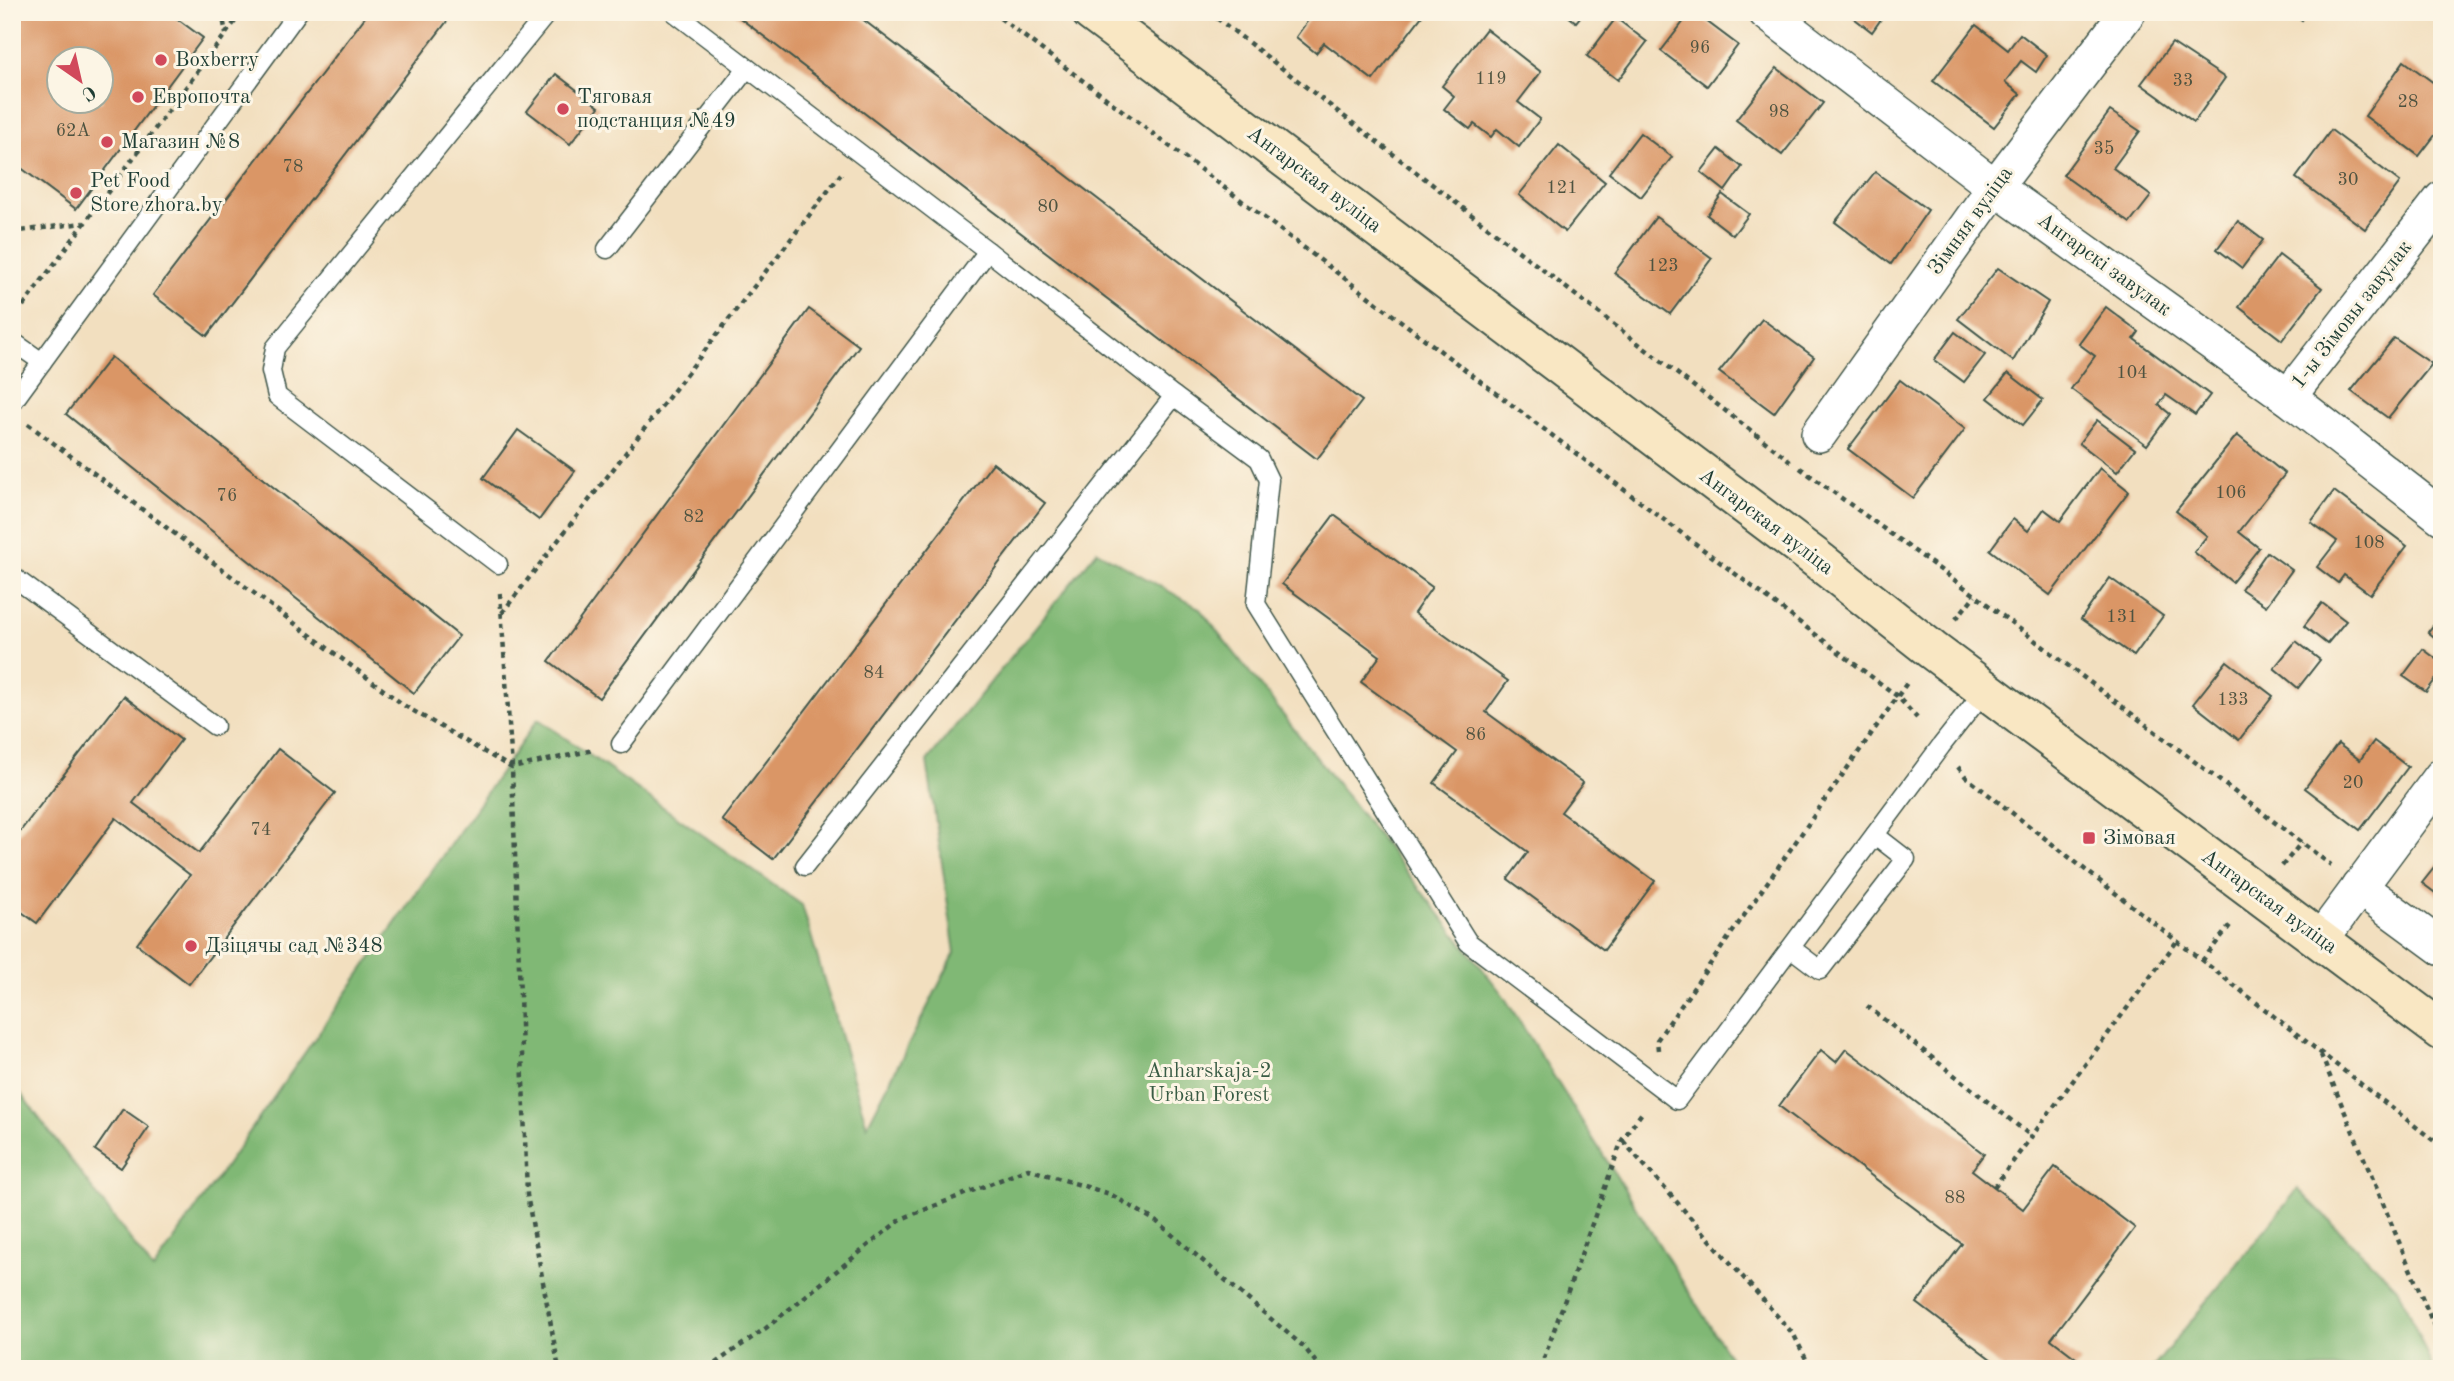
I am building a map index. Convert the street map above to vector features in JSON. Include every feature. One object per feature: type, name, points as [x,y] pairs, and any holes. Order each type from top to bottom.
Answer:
[{"type":"main road","name":"Ангарская вуліца","points":[[1101,15],[1813,556],[1932,650],[2442,1031]]},
{"type":"street","name":"Ангарскі завулак","points":[[1766,12],[1995,187],[2288,397],[2442,517]]},
{"type":"street","name":"Зімняя вуліца","points":[[1819,434],[1995,187],[2128,12]]},
{"type":"street","name":"1-ы Зімовы завулак","points":[[2288,397],[2442,199]]},
{"type":"street","points":[[2320,939],[2442,776]]},
{"type":"street","points":[[2359,887],[2442,948]]},
{"type":"lane","points":[[12,402],[298,12]]},
{"type":"lane","points":[[498,564],[277,396],[271,371],[275,348],[548,12]]},
{"type":"lane","points":[[674,12],[988,251],[1174,397],[1259,458],[1269,480],[1256,604],[1468,942],[1677,1100],[1986,689]]},
{"type":"lane","points":[[607,249],[747,68]]},
{"type":"lane","points":[[621,744],[988,251]]},
{"type":"lane","points":[[12,341],[42,362]]},
{"type":"lane","points":[[805,866],[1174,397]]},
{"type":"lane","points":[[12,576],[215,726]]},
{"type":"lane","points":[[1791,948],[1820,970],[1906,859],[1875,835]]},
{"type":"path","points":[[222,12],[226,34]]},
{"type":"path","points":[[12,320],[242,12]]},
{"type":"path","points":[[992,12],[1897,696],[1917,718]]},
{"type":"path","points":[[1209,12],[1793,463],[1975,595],[2359,887]]},
{"type":"path","points":[[501,613],[858,152]]},
{"type":"path","points":[[12,233],[84,223]]},
{"type":"path","points":[[23,420],[405,706],[512,768],[621,744]]},
{"type":"path","points":[[498,564],[512,768],[527,1195],[559,1369]]},
{"type":"path","points":[[1953,623],[1975,595]]},
{"type":"path","points":[[1897,696],[1912,675]]},
{"type":"path","points":[[1952,760],[1966,776],[2442,1147]]},
{"type":"path","points":[[2279,869],[2302,842]]},
{"type":"path","points":[[2202,961],[2238,916]]},
{"type":"path","points":[[1994,1187],[2177,941]]},
{"type":"path","points":[[1867,1006],[2031,1136]]},
{"type":"path","points":[[2321,1055],[2442,1345]]},
{"type":"path","points":[[1622,1140],[1794,1335],[1811,1369]]},
{"type":"path","points":[[707,1369],[766,1328],[901,1219],[1028,1169],[1110,1194],[1156,1222],[1304,1347],[1321,1369]]},
{"type":"green space","name":"Anharskaja-2 Urban Forest","points":[[1097,551],[1199,608],[1503,995],[1737,1369],[12,1369],[12,1082],[153,1270],[538,719],[802,905],[867,1126],[955,953],[927,761]]},
{"type":"green space","points":[[2298,1189],[2399,1290],[2433,1369],[2152,1369]]},
{"type":"building","points":[[12,12],[168,12],[203,38],[76,209],[12,161]]},
{"type":"building","points":[[369,12],[454,12],[207,336],[153,295]]},
{"type":"building","points":[[732,12],[853,12],[1362,401],[1317,459]]},
{"type":"building","points":[[1314,12],[1425,12],[1373,80],[1324,43],[1316,53],[1296,37]]},
{"type":"building","points":[[1563,12],[1584,12],[1576,22]]},
{"type":"building","points":[[1691,12],[1738,45],[1707,86],[1661,51]]},
{"type":"building","points":[[1846,12],[1886,12],[1872,32]]},
{"type":"building","points":[[2291,12],[2308,12],[2302,20]]},
{"type":"building","points":[[1616,18],[1647,42],[1618,80],[1587,56]]},
{"type":"building","points":[[1976,25],[2008,50],[2020,34],[2047,55],[2036,72],[2021,61],[2005,82],[2020,94],[1994,127],[1933,81]]},
{"type":"building","points":[[1486,29],[1541,72],[1518,102],[1540,119],[1519,147],[1497,129],[1491,137],[1474,124],[1470,129],[1444,109],[1454,96],[1442,86]]},
{"type":"building","points":[[2172,43],[2225,78],[2194,122],[2141,84]]},
{"type":"building","points":[[2404,61],[2442,89],[2442,126],[2419,156],[2365,116]]},
{"type":"building","points":[[1777,68],[1823,103],[1782,155],[1736,120]]},
{"type":"building","name":"Тяговая подстанция №49","points":[[556,74],[599,107],[570,144],[527,111]]},
{"type":"building","points":[[2110,111],[2140,131],[2113,168],[2151,196],[2130,223],[2063,175]]},
{"type":"building","points":[[2331,130],[2400,182],[2365,229],[2296,178]]},
{"type":"building","points":[[1640,133],[1672,157],[1641,197],[1609,173]]},
{"type":"building","points":[[1559,145],[1605,182],[1565,232],[1519,195]]},
{"type":"building","points":[[1719,149],[1742,167],[1725,191],[1701,172]]},
{"type":"building","points":[[1875,172],[1928,210],[1891,264],[1835,222]]},
{"type":"building","points":[[1722,194],[1749,214],[1733,235],[1707,215]]},
{"type":"building","points":[[1656,217],[1712,258],[1670,314],[1614,273]]},
{"type":"building","points":[[2238,221],[2263,240],[2242,268],[2217,249]]},
{"type":"building","points":[[2279,255],[2322,288],[2282,340],[2239,307]]},
{"type":"building","points":[[1998,268],[2048,302],[2013,361],[1958,319]]},
{"type":"building","points":[[2106,307],[2139,332],[2134,339],[2210,395],[2195,415],[2166,395],[2159,405],[2170,414],[2147,445],[2071,389],[2095,356],[2079,344]]},
{"type":"building","points":[[809,309],[859,346],[599,698],[549,661]]},
{"type":"building","points":[[1762,319],[1814,357],[1774,413],[1719,372]]},
{"type":"building","points":[[1955,332],[1985,355],[1964,382],[1934,360]]},
{"type":"building","points":[[2394,338],[2432,364],[2388,418],[2351,391]]},
{"type":"building","points":[[111,357],[459,636],[414,693],[66,414]]},
{"type":"building","points":[[2008,373],[2043,400],[2023,425],[1988,398]]},
{"type":"building","points":[[1900,380],[1965,429],[1913,498],[1848,449]]},
{"type":"building","points":[[2097,420],[2135,449],[2117,472],[2079,443]]},
{"type":"building","points":[[518,430],[575,471],[539,520],[483,478]]},
{"type":"building","points":[[2237,435],[2285,474],[2239,532],[2259,548],[2232,582],[2194,552],[2207,536],[2176,511]]},
{"type":"building","points":[[993,463],[1045,503],[773,859],[722,820]]},
{"type":"building","points":[[2100,468],[2129,491],[2050,595],[1990,550],[2013,519],[2028,531],[2044,509],[2060,521]]},
{"type":"building","points":[[2334,491],[2407,546],[2370,594],[2344,575],[2338,583],[2317,567],[2337,541],[2311,522]]},
{"type":"building","points":[[1334,515],[1432,587],[1414,613],[1508,681],[1486,712],[1583,783],[1561,812],[1655,881],[1604,950],[1508,879],[1528,852],[1434,783],[1457,752],[1361,682],[1380,656],[1282,584]]},
{"type":"building","points":[[2267,552],[2292,570],[2266,606],[2241,589]]},
{"type":"building","points":[[2110,578],[2163,616],[2134,656],[2081,619]]},
{"type":"building","points":[[2322,603],[2346,621],[2327,644],[2304,626]]},
{"type":"building","points":[[2442,614],[2442,643],[2428,632]]},
{"type":"building","points":[[2296,641],[2320,660],[2298,688],[2274,668]]},
{"type":"building","points":[[2423,649],[2442,663],[2442,671],[2426,692],[2403,676]]},
{"type":"building","points":[[2227,661],[2273,696],[2239,740],[2193,704]]},
{"type":"building","points":[[124,696],[181,740],[133,803],[199,853],[278,749],[335,793],[189,984],[137,944],[190,875],[116,818],[37,923],[12,905],[12,842]]},
{"type":"building","points":[[2374,741],[2408,767],[2360,830],[2305,788],[2338,744],[2360,760]]},
{"type":"building","points":[[2442,858],[2442,898],[2422,883]]},
{"type":"building","points":[[1846,1049],[1984,1154],[1972,1170],[2023,1209],[2055,1167],[2135,1228],[2051,1339],[2081,1362],[2075,1369],[2004,1369],[1917,1303],[1962,1244],[1779,1106],[1821,1050],[1836,1062]]},
{"type":"building","points":[[123,1109],[149,1127],[121,1168],[95,1150]]},
{"type":"place","name":"Boxberry","points":[[161,60]]},
{"type":"place","name":"Европочта","points":[[138,97]]},
{"type":"place","name":"Тяговая подстанция №49","points":[[563,109]]},
{"type":"place","name":"Магазин №8","points":[[107,142]]},
{"type":"place","name":"Pet Food Store zhora.by","points":[[76,193]]},
{"type":"place","name":"Зімовая","points":[[2089,838]]},
{"type":"place","name":"Дзіцячы сад №348","points":[[191,946]]}]
